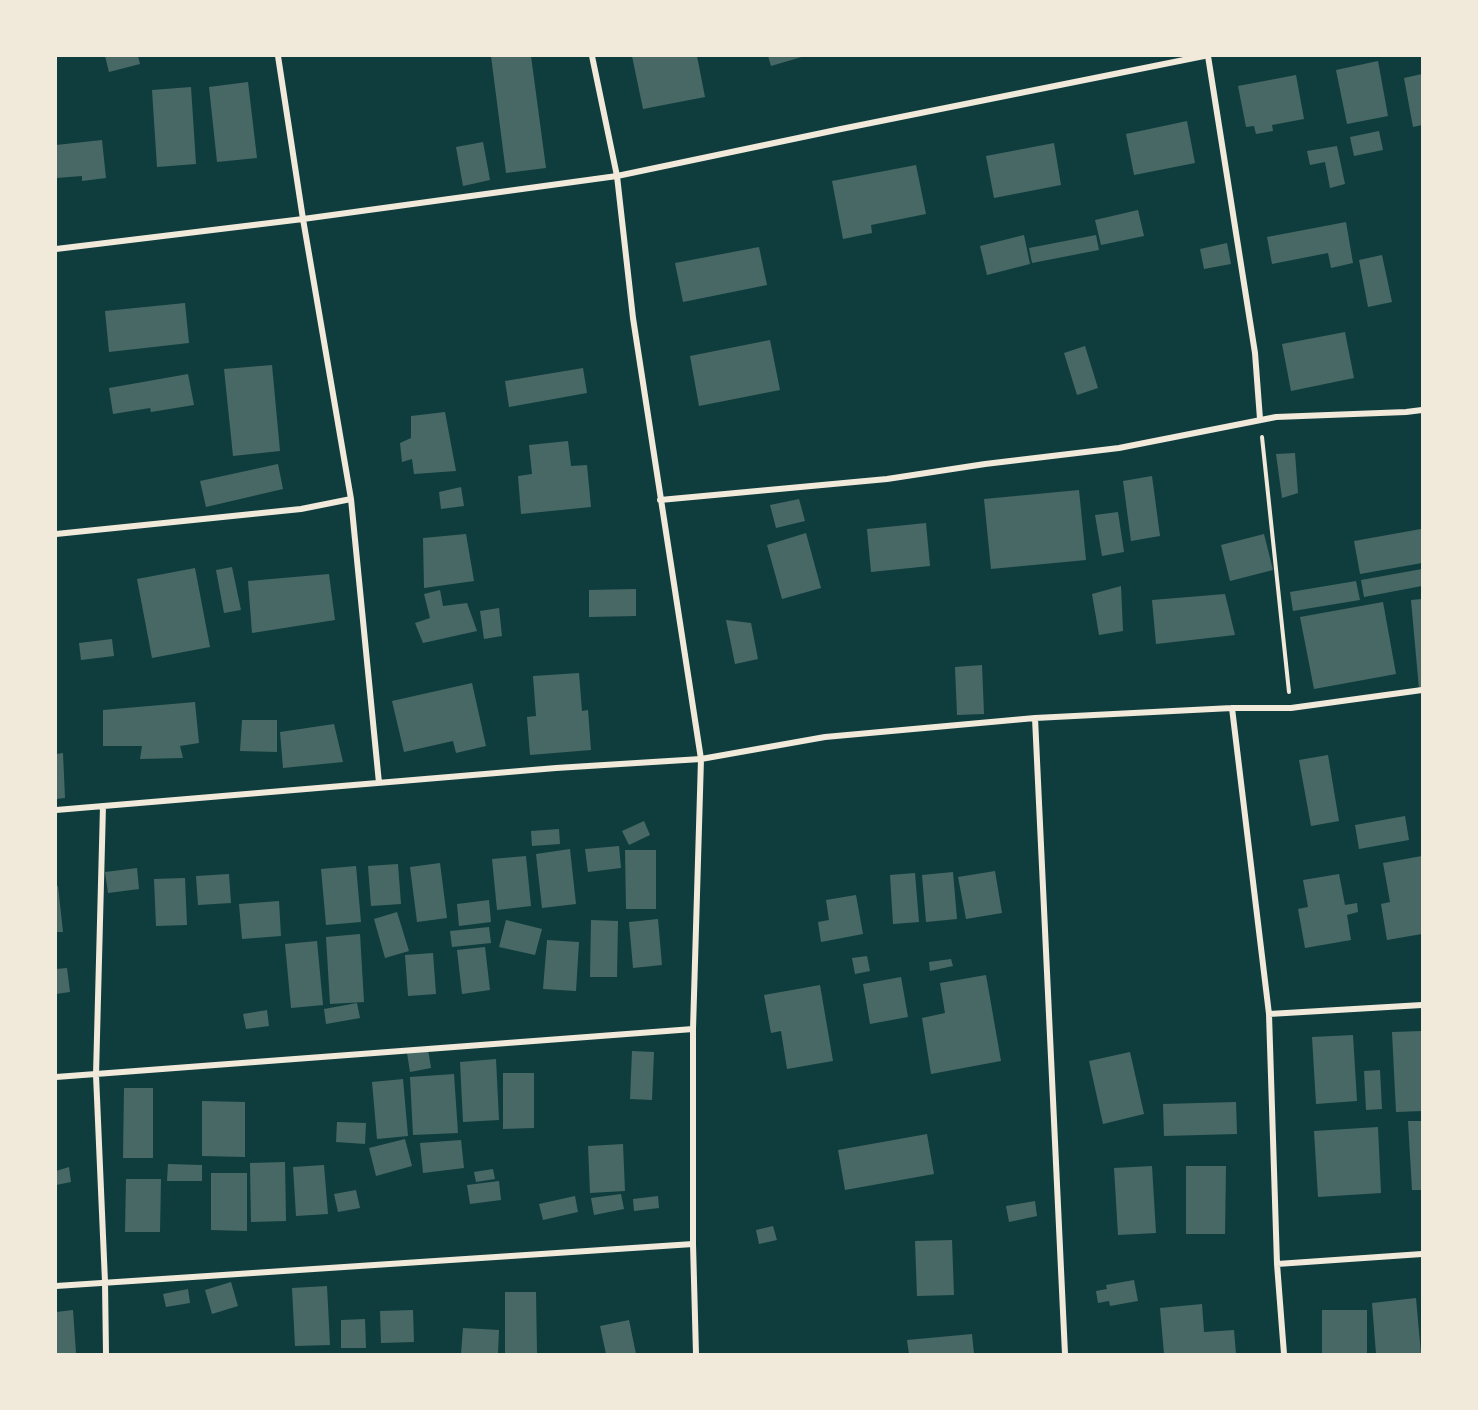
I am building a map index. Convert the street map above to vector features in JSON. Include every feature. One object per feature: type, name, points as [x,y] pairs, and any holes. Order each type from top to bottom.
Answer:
[{"type":"street","points":[[278,56],[303,219],[351,499],[379,783]]},
{"type":"street","points":[[592,56],[617,177],[633,318],[701,759],[693,1029],[693,1244],[696,1354]]},
{"type":"street","points":[[56,249],[617,177],[1182,58],[1206,56],[1255,353],[1260,419]]},
{"type":"street","points":[[660,500],[887,479],[985,464],[1119,448],[1282,416],[1422,410]]},
{"type":"street","points":[[56,534],[301,509],[351,499]]},
{"type":"street","points":[[56,810],[701,759],[825,736],[1035,718],[1232,708],[1291,708],[1422,690]]},
{"type":"street","points":[[1232,708],[1269,1014],[1277,1264],[1284,1354]]},
{"type":"street","points":[[1035,718],[1065,1354]]},
{"type":"street","points":[[104,806],[96,1075],[106,1354]]},
{"type":"street","points":[[1269,1014],[1422,1005]]},
{"type":"street","points":[[56,1077],[693,1029]]},
{"type":"street","points":[[56,1286],[693,1244]]},
{"type":"street","points":[[1277,1264],[1422,1254]]},
{"type":"path","points":[[1260,419],[1291,708]]},
{"type":"building","points":[[105,56],[138,56],[140,64],[109,72]]},
{"type":"building","points":[[491,56],[531,56],[546,168],[506,173]]},
{"type":"building","points":[[632,56],[697,56],[705,97],[643,109]]},
{"type":"building","points":[[768,56],[805,56],[771,66]]},
{"type":"building","points":[[1378,61],[1388,116],[1347,124],[1336,70]]},
{"type":"building","points":[[1422,74],[1422,125],[1413,127],[1404,78]]},
{"type":"building","points":[[1296,75],[1304,119],[1272,125],[1273,131],[1256,134],[1254,126],[1246,127],[1238,86]]},
{"type":"building","points":[[248,82],[257,158],[217,162],[209,87]]},
{"type":"building","points":[[191,87],[196,164],[157,167],[152,90]]},
{"type":"building","points":[[1187,121],[1195,163],[1134,175],[1126,134]]},
{"type":"building","points":[[1379,131],[1383,150],[1354,156],[1350,137]]},
{"type":"building","points":[[102,140],[106,178],[82,181],[82,176],[56,178],[56,145]]},
{"type":"building","points":[[483,142],[490,180],[463,186],[456,147]]},
{"type":"building","points":[[1054,143],[1061,185],[994,198],[986,156]]},
{"type":"building","points":[[1337,146],[1345,184],[1330,188],[1325,162],[1310,165],[1307,151]]},
{"type":"building","points":[[916,165],[926,214],[871,225],[872,233],[843,239],[832,181]]},
{"type":"building","points":[[1138,210],[1144,236],[1101,245],[1095,220]]},
{"type":"building","points":[[1346,222],[1353,263],[1331,268],[1328,253],[1272,264],[1267,237]]},
{"type":"building","points":[[1024,235],[1030,264],[987,275],[980,246]]},
{"type":"building","points":[[1096,235],[1099,250],[1032,263],[1029,248]]},
{"type":"building","points":[[1227,243],[1231,264],[1204,269],[1200,249]]},
{"type":"building","points":[[759,247],[767,285],[683,302],[675,263]]},
{"type":"building","points":[[1382,255],[1392,302],[1368,307],[1359,260]]},
{"type":"building","points":[[185,303],[189,343],[109,352],[105,311]]},
{"type":"building","points":[[1345,332],[1354,378],[1291,391],[1282,344]]},
{"type":"building","points":[[770,340],[780,390],[699,406],[690,356]]},
{"type":"building","points":[[1085,346],[1098,388],[1077,395],[1064,353]]},
{"type":"building","points":[[272,365],[280,451],[233,456],[224,369]]},
{"type":"building","points":[[583,368],[587,393],[509,407],[505,381]]},
{"type":"building","points":[[188,374],[194,405],[151,412],[150,408],[113,414],[109,388]]},
{"type":"building","points":[[445,412],[456,471],[414,474],[412,459],[402,462],[400,443],[411,438],[411,416]]},
{"type":"building","points":[[568,441],[571,466],[587,465],[591,507],[521,514],[518,476],[532,474],[529,445]]},
{"type":"building","points":[[1295,453],[1298,493],[1282,498],[1276,454]]},
{"type":"building","points":[[278,464],[283,489],[206,507],[200,481]]},
{"type":"building","points":[[1152,476],[1160,536],[1131,541],[1123,481]]},
{"type":"building","points":[[461,487],[464,506],[441,509],[439,492]]},
{"type":"building","points":[[1079,490],[1086,560],[991,569],[984,499]]},
{"type":"building","points":[[799,499],[805,521],[776,528],[770,505]]},
{"type":"building","points":[[1118,512],[1124,552],[1102,556],[1095,515]]},
{"type":"building","points":[[926,523],[930,566],[871,572],[867,529]]},
{"type":"building","points":[[1421,529],[1422,563],[1360,574],[1354,541]]},
{"type":"building","points":[[806,533],[821,588],[782,599],[767,545]]},
{"type":"building","points":[[466,534],[474,581],[424,588],[423,538]]},
{"type":"building","points":[[1264,534],[1273,570],[1230,581],[1221,545]]},
{"type":"building","points":[[232,567],[241,610],[224,613],[216,570]]},
{"type":"building","points":[[195,568],[210,647],[152,658],[137,579]]},
{"type":"building","points":[[1422,569],[1422,586],[1364,597],[1361,580]]},
{"type":"building","points":[[329,574],[335,620],[252,633],[248,581]]},
{"type":"building","points":[[1356,581],[1360,600],[1293,611],[1290,592]]},
{"type":"building","points":[[1121,586],[1123,631],[1099,635],[1092,594]]},
{"type":"building","points":[[636,589],[636,616],[589,617],[589,590]]},
{"type":"building","points":[[440,590],[443,606],[467,603],[477,631],[423,643],[415,623],[430,618],[424,594]]},
{"type":"building","points":[[1225,594],[1235,635],[1156,644],[1152,600]]},
{"type":"building","points":[[1422,599],[1422,689],[1419,689],[1411,600]]},
{"type":"building","points":[[1383,602],[1396,674],[1314,689],[1300,617]]},
{"type":"building","points":[[499,608],[502,636],[484,639],[480,611]]},
{"type":"building","points":[[726,620],[751,623],[758,659],[735,664]]},
{"type":"building","points":[[112,639],[114,656],[81,660],[79,643]]},
{"type":"building","points":[[982,665],[984,714],[957,715],[955,667]]},
{"type":"building","points":[[579,673],[582,711],[588,710],[591,750],[530,755],[527,717],[536,716],[533,676]]},
{"type":"building","points":[[472,683],[486,746],[456,753],[453,741],[404,752],[392,701]]},
{"type":"building","points":[[195,702],[199,743],[180,746],[183,758],[140,759],[142,746],[103,746],[103,710]]},
{"type":"building","points":[[242,720],[277,720],[277,752],[240,751]]},
{"type":"building","points":[[334,724],[343,762],[283,768],[280,732]]},
{"type":"building","points":[[63,753],[65,798],[56,799],[56,754]]},
{"type":"building","points":[[1328,755],[1339,821],[1311,826],[1299,760]]},
{"type":"building","points":[[1405,816],[1409,840],[1359,849],[1355,825]]},
{"type":"building","points":[[644,821],[650,835],[629,845],[622,831]]},
{"type":"building","points":[[559,829],[560,844],[532,846],[531,831]]},
{"type":"building","points":[[619,846],[621,868],[588,872],[585,849]]},
{"type":"building","points":[[570,849],[576,904],[542,908],[536,854]]},
{"type":"building","points":[[625,850],[656,850],[656,909],[626,909]]},
{"type":"building","points":[[526,856],[531,906],[497,910],[492,859]]},
{"type":"building","points":[[1422,856],[1422,934],[1387,940],[1381,904],[1390,902],[1383,863]]},
{"type":"building","points":[[440,863],[447,918],[417,922],[410,867]]},
{"type":"building","points":[[398,864],[401,904],[371,906],[368,866]]},
{"type":"building","points":[[356,866],[361,922],[326,925],[321,869]]},
{"type":"building","points":[[137,868],[139,889],[108,893],[105,872]]},
{"type":"building","points":[[995,871],[1002,913],[966,919],[958,877]]},
{"type":"building","points":[[953,872],[957,919],[926,922],[922,875]]},
{"type":"building","points":[[915,873],[919,922],[893,924],[890,875]]},
{"type":"building","points":[[229,874],[231,903],[198,905],[196,876]]},
{"type":"building","points":[[1339,874],[1345,905],[1357,903],[1358,912],[1347,915],[1351,940],[1305,948],[1298,909],[1308,907],[1303,880]]},
{"type":"building","points":[[185,878],[187,925],[156,926],[154,879]]},
{"type":"building","points":[[56,886],[58,886],[63,932],[56,932]]},
{"type":"building","points":[[856,895],[863,934],[821,942],[818,922],[829,920],[826,900]]},
{"type":"building","points":[[489,900],[491,922],[459,926],[457,904]]},
{"type":"building","points":[[279,901],[281,936],[242,939],[239,904]]},
{"type":"building","points":[[397,912],[409,951],[385,958],[374,919]]},
{"type":"building","points":[[658,919],[662,965],[633,968],[629,922]]},
{"type":"building","points":[[506,920],[542,929],[535,955],[499,947]]},
{"type":"building","points":[[591,920],[618,921],[617,977],[590,977]]},
{"type":"building","points":[[489,927],[491,943],[452,947],[450,931]]},
{"type":"building","points":[[360,934],[364,1002],[330,1004],[326,937]]},
{"type":"building","points":[[547,940],[579,942],[576,991],[543,989]]},
{"type":"building","points":[[317,941],[323,1005],[291,1008],[285,944]]},
{"type":"building","points":[[485,947],[490,990],[462,994],[457,950]]},
{"type":"building","points":[[433,953],[436,994],[408,996],[405,955]]},
{"type":"building","points":[[867,956],[870,971],[855,974],[852,958]]},
{"type":"building","points":[[951,959],[953,966],[930,971],[929,962]]},
{"type":"building","points":[[67,968],[70,992],[56,994],[56,969]]},
{"type":"building","points":[[986,975],[1001,1061],[931,1074],[922,1018],[945,1013],[940,983]]},
{"type":"building","points":[[901,977],[908,1017],[870,1024],[863,984]]},
{"type":"building","points":[[820,985],[833,1061],[787,1069],[781,1031],[771,1033],[764,995]]},
{"type":"building","points":[[357,1003],[360,1018],[326,1024],[324,1009]]},
{"type":"building","points":[[267,1010],[269,1026],[246,1029],[243,1014]]},
{"type":"building","points":[[1422,1031],[1422,1111],[1396,1112],[1392,1032]]},
{"type":"building","points":[[1353,1035],[1357,1101],[1316,1104],[1312,1037]]},
{"type":"building","points":[[428,1049],[431,1068],[410,1072],[407,1053]]},
{"type":"building","points":[[632,1051],[654,1052],[652,1100],[630,1099]]},
{"type":"building","points":[[1130,1052],[1144,1114],[1103,1124],[1089,1061]]},
{"type":"building","points":[[496,1059],[499,1120],[463,1122],[460,1062]]},
{"type":"building","points":[[1380,1070],[1382,1109],[1366,1110],[1364,1071]]},
{"type":"building","points":[[503,1073],[534,1073],[534,1128],[503,1129]]},
{"type":"building","points":[[454,1074],[458,1133],[413,1135],[410,1077]]},
{"type":"building","points":[[403,1079],[408,1136],[377,1139],[372,1082]]},
{"type":"building","points":[[124,1088],[153,1088],[153,1158],[123,1158]]},
{"type":"building","points":[[202,1101],[245,1102],[245,1157],[202,1156]]},
{"type":"building","points":[[1236,1102],[1237,1134],[1164,1136],[1163,1104]]},
{"type":"building","points":[[1408,1121],[1422,1121],[1422,1190],[1412,1190]]},
{"type":"building","points":[[337,1122],[366,1123],[365,1144],[336,1142]]},
{"type":"building","points":[[1378,1127],[1381,1193],[1318,1197],[1314,1131]]},
{"type":"building","points":[[927,1134],[934,1174],[845,1190],[838,1150]]},
{"type":"building","points":[[405,1139],[412,1166],[376,1176],[369,1148]]},
{"type":"building","points":[[461,1140],[464,1168],[423,1173],[420,1143]]},
{"type":"building","points":[[623,1144],[625,1191],[590,1193],[588,1146]]},
{"type":"building","points":[[285,1162],[286,1221],[251,1222],[250,1163]]},
{"type":"building","points":[[168,1164],[202,1165],[202,1181],[167,1181]]},
{"type":"building","points":[[324,1165],[328,1214],[296,1216],[293,1167]]},
{"type":"building","points":[[1152,1166],[1156,1233],[1118,1235],[1114,1168]]},
{"type":"building","points":[[1186,1166],[1226,1166],[1225,1234],[1186,1234]]},
{"type":"building","points":[[69,1167],[71,1182],[56,1185],[56,1171]]},
{"type":"building","points":[[493,1169],[495,1179],[476,1182],[474,1172]]},
{"type":"building","points":[[211,1173],[247,1173],[247,1231],[211,1230]]},
{"type":"building","points":[[126,1179],[161,1179],[160,1232],[125,1232]]},
{"type":"building","points":[[499,1181],[501,1200],[470,1204],[467,1185]]},
{"type":"building","points":[[356,1190],[360,1208],[338,1212],[334,1194]]},
{"type":"building","points":[[621,1194],[624,1209],[594,1215],[591,1198]]},
{"type":"building","points":[[575,1196],[578,1212],[543,1220],[539,1204]]},
{"type":"building","points":[[658,1196],[659,1208],[634,1211],[633,1199]]},
{"type":"building","points":[[1035,1201],[1037,1216],[1009,1222],[1006,1206]]},
{"type":"building","points":[[773,1226],[777,1240],[759,1244],[756,1230]]},
{"type":"building","points":[[952,1240],[954,1295],[917,1296],[915,1241]]},
{"type":"building","points":[[1134,1280],[1138,1301],[1110,1306],[1109,1301],[1098,1303],[1096,1291],[1107,1289],[1106,1285]]},
{"type":"building","points":[[231,1282],[238,1306],[212,1314],[205,1290]]},
{"type":"building","points":[[327,1286],[330,1345],[295,1346],[292,1288]]},
{"type":"building","points":[[188,1289],[190,1303],[166,1307],[163,1294]]},
{"type":"building","points":[[505,1292],[536,1292],[537,1353],[505,1353]]},
{"type":"building","points":[[1416,1298],[1421,1354],[1376,1354],[1372,1303]]},
{"type":"building","points":[[1202,1304],[1204,1332],[1234,1330],[1236,1354],[1164,1354],[1160,1308]]},
{"type":"building","points":[[73,1310],[76,1353],[56,1354],[56,1312]]},
{"type":"building","points":[[413,1310],[414,1342],[381,1343],[380,1311]]},
{"type":"building","points":[[1322,1310],[1367,1310],[1367,1354],[1322,1354]]},
{"type":"building","points":[[365,1319],[366,1348],[341,1348],[341,1320]]},
{"type":"building","points":[[629,1320],[636,1354],[606,1354],[600,1326]]},
{"type":"building","points":[[463,1328],[499,1330],[498,1354],[461,1354]]},
{"type":"building","points":[[972,1334],[974,1354],[909,1354],[907,1340]]}]
